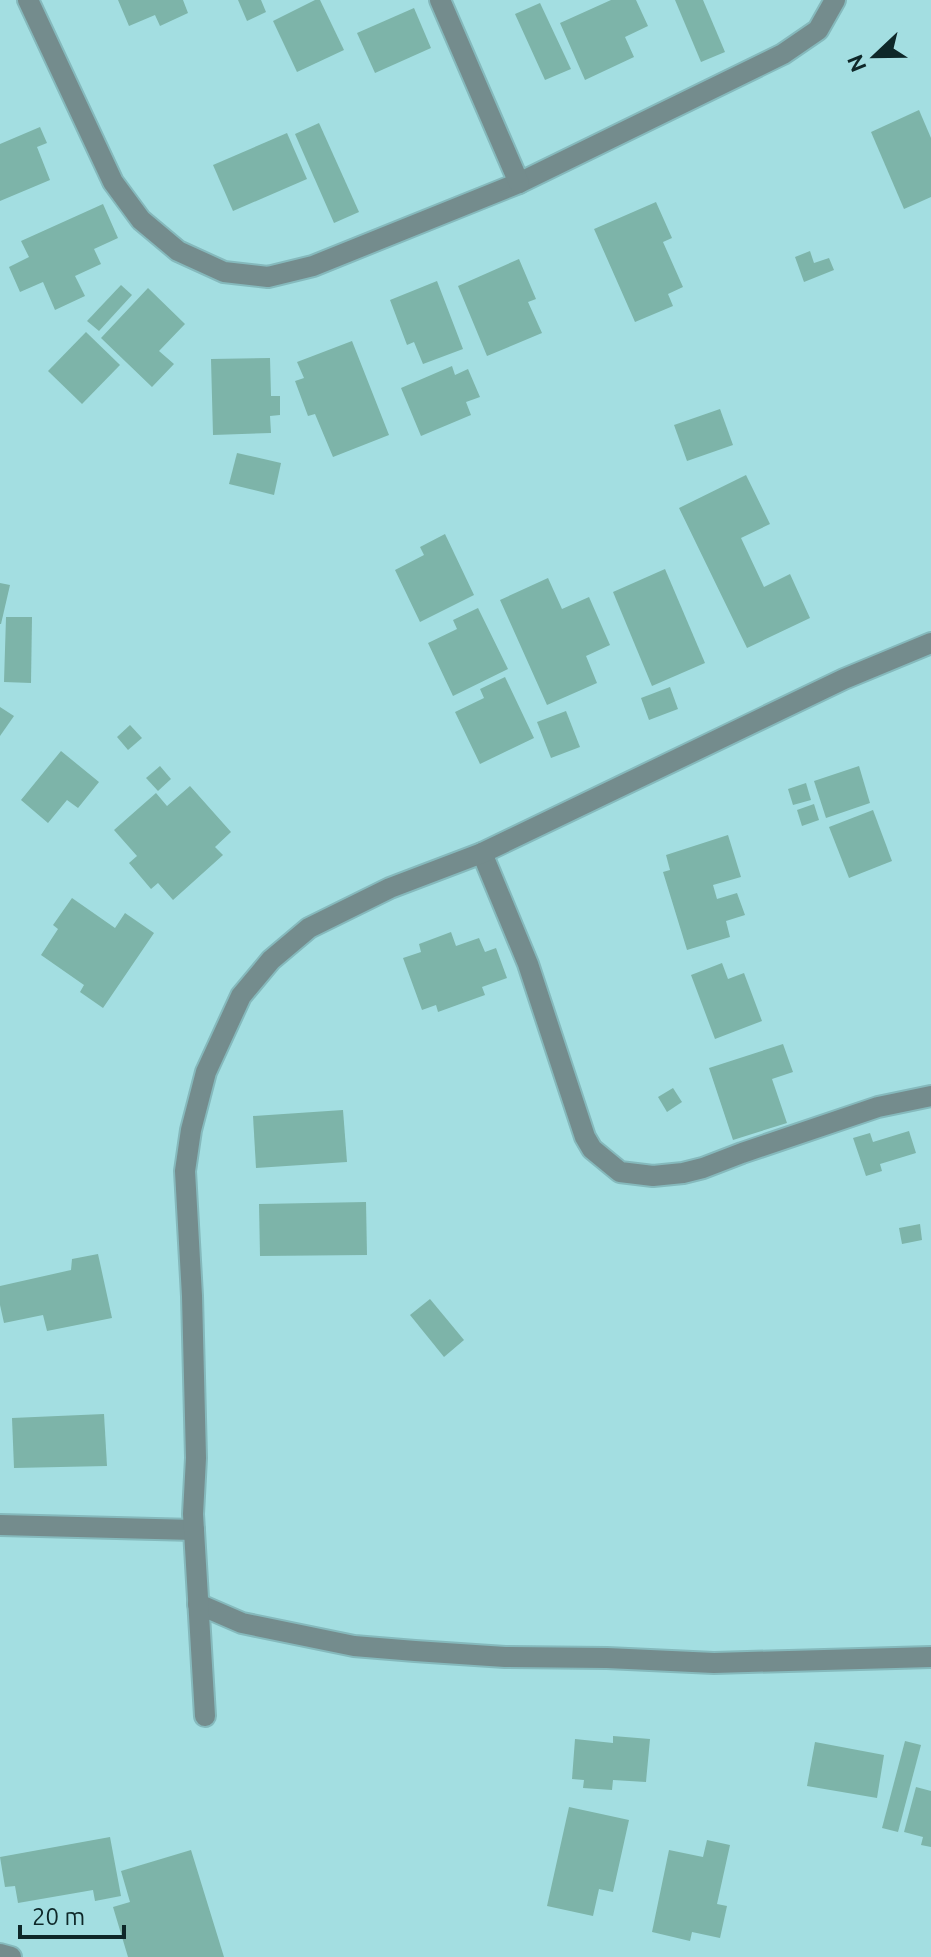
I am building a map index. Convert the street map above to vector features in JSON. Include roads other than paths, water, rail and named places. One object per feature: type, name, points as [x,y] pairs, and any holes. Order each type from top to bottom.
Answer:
[{"type":"street","points":[[28,0],[113,182],[141,220],[178,251],[224,272],[268,277],[313,266],[519,183],[783,54],[818,30],[835,0]]},
{"type":"street","points":[[440,0],[519,183]]},
{"type":"street","points":[[205,1716],[194,1530],[195,1414],[185,1171],[191,1130],[206,1072],[241,996],[271,960],[309,928],[390,888],[482,853],[830,685],[931,643]]},
{"type":"street","points":[[482,853],[528,964],[585,1137],[592,1149],[620,1172],[653,1176],[683,1173],[878,1107],[931,1096]]},
{"type":"street","points":[[0,1525],[194,1530]]},
{"type":"street","points":[[198,1604],[242,1623],[354,1646],[415,1651],[714,1663],[931,1657]]},
{"type":"street","points":[[0,1954],[11,1957]]}]
